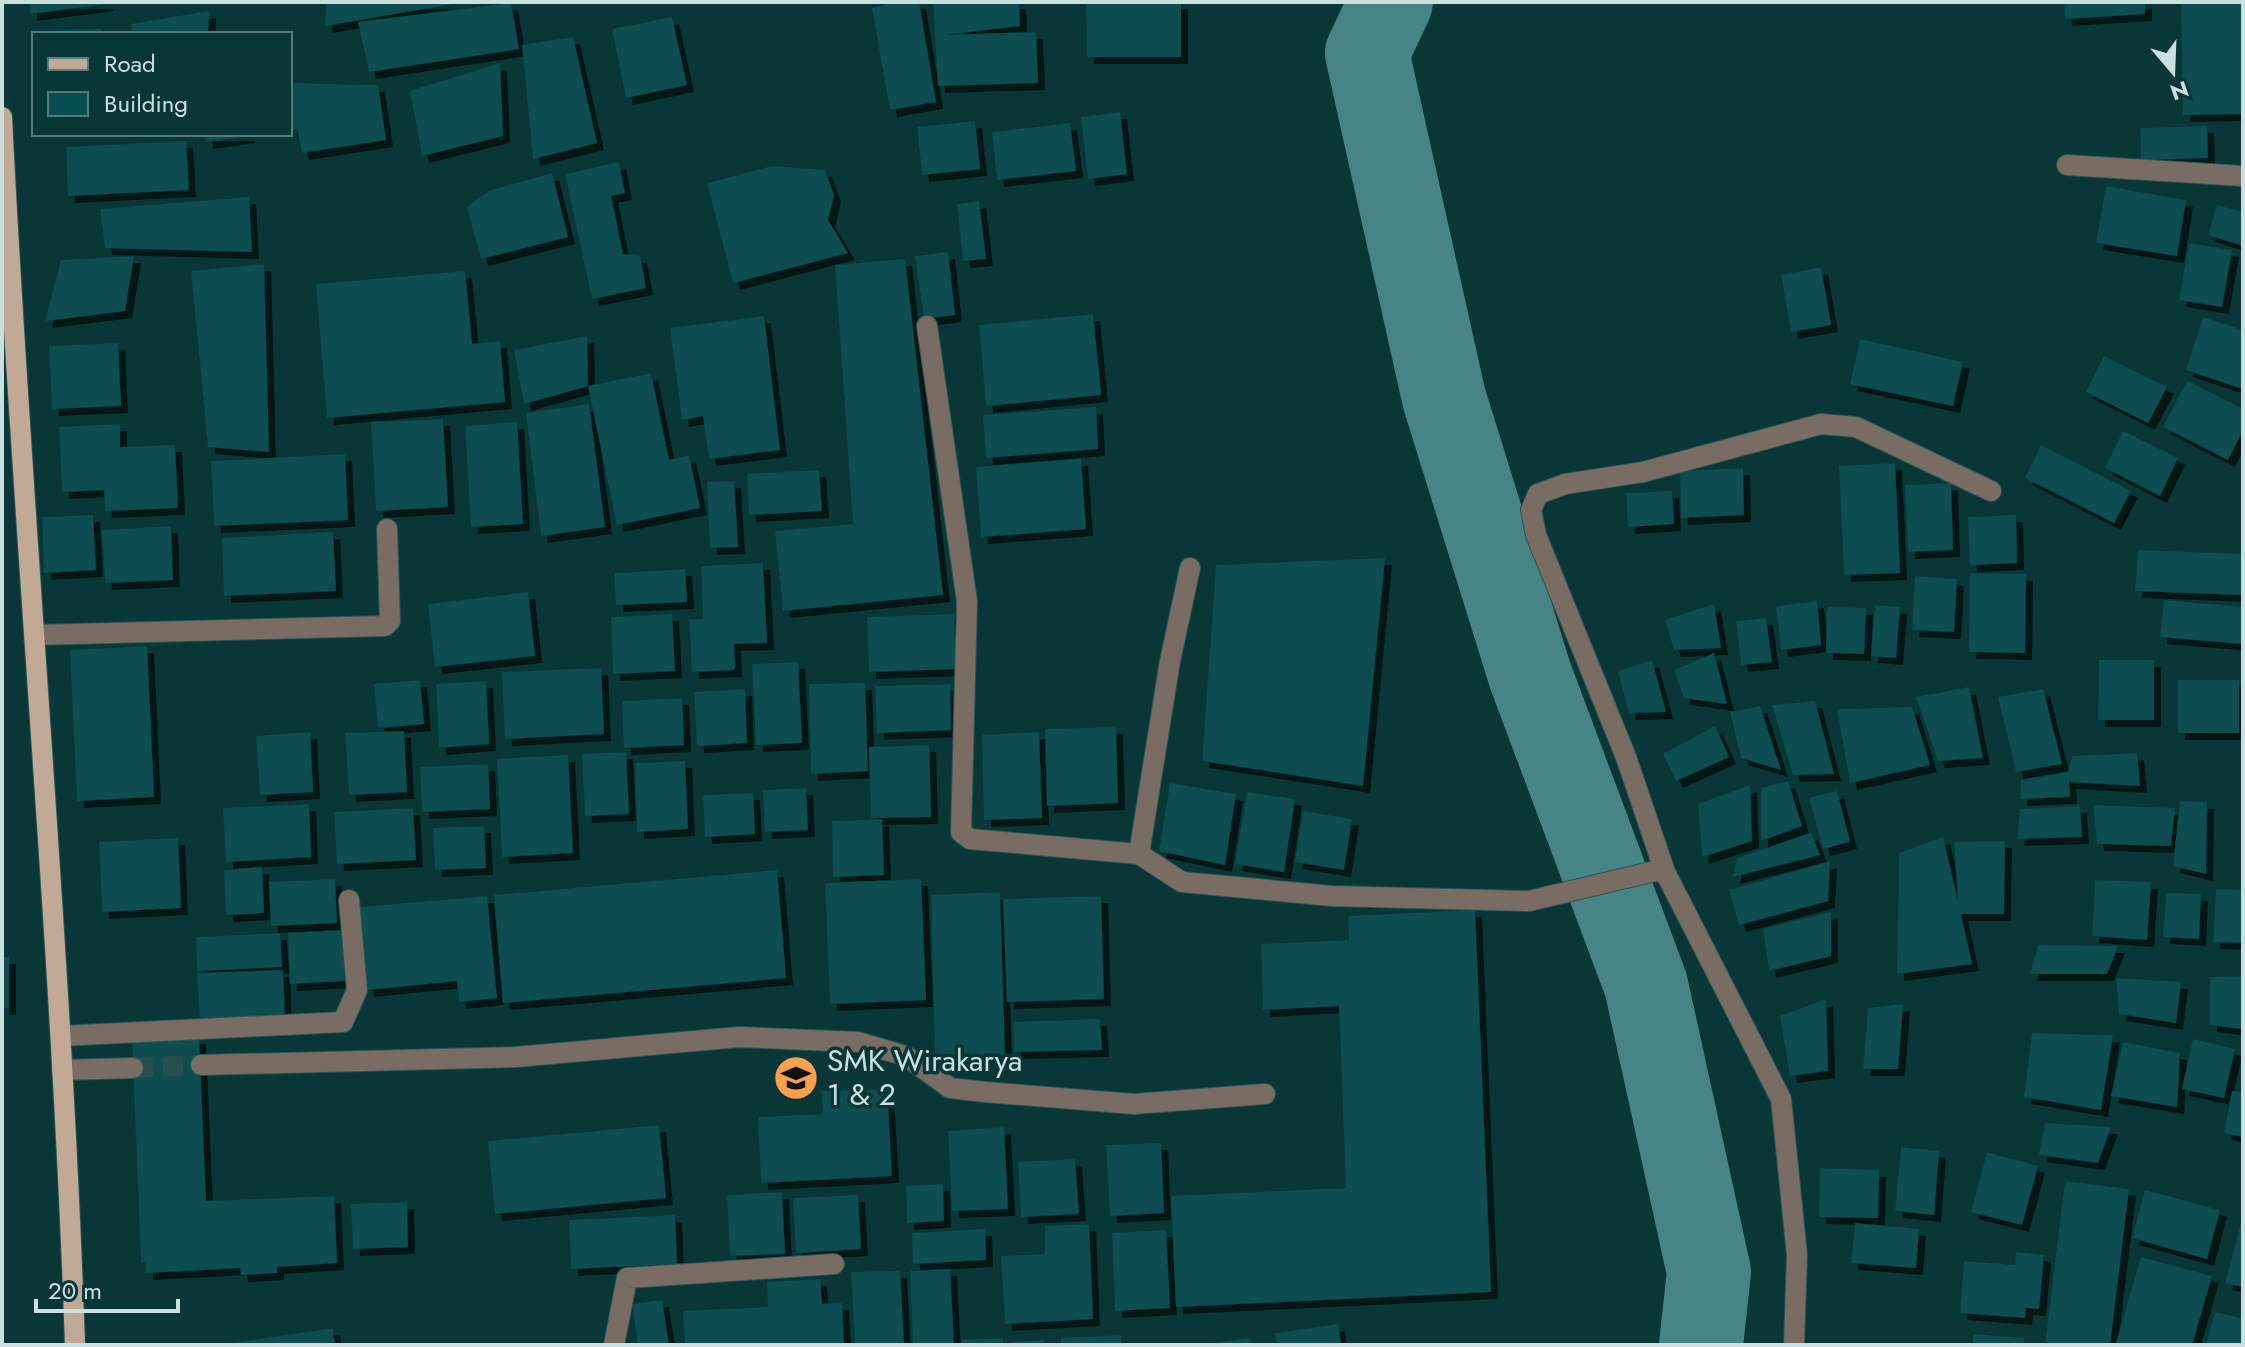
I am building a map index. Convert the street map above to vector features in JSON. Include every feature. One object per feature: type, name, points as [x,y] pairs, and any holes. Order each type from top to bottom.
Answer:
[{"type":"main road","points":[[2,117],[13,353],[61,1036],[75,1345]]},
{"type":"street","points":[[2067,165],[2243,176]]},
{"type":"street","points":[[927,326],[967,601],[961,832],[970,839],[1139,854],[1182,882],[1332,896],[1529,901],[1660,872]]},
{"type":"street","points":[[1794,1345],[1797,1255],[1781,1099],[1660,872],[1626,757],[1536,535],[1531,510],[1538,494],[1565,484],[1643,472],[1821,424],[1856,427],[1991,491]]},
{"type":"street","points":[[34,635],[385,626],[390,621],[387,529]]},
{"type":"street","points":[[1139,854],[1170,661],[1190,568]]},
{"type":"street","points":[[61,1036],[343,1022],[357,990],[349,900]]},
{"type":"street","points":[[201,1065],[516,1057],[739,1037],[858,1042],[906,1056],[950,1088],[985,1092],[1134,1104],[1265,1094]]},
{"type":"street","points":[[62,1070],[133,1068]]},
{"type":"street","points":[[614,1345],[627,1278],[834,1264]]},
{"type":"building","points":[[30,2],[107,2],[107,4],[30,14]]},
{"type":"building","points":[[326,2],[453,2],[453,4],[325,26]]},
{"type":"building","points":[[894,2],[919,2],[936,102],[890,110],[872,8]]},
{"type":"building","points":[[933,2],[1019,2],[1020,26],[944,35],[1036,32],[1038,83],[938,86]]},
{"type":"building","points":[[1086,2],[1181,2],[1181,57],[1087,57]]},
{"type":"building","points":[[2064,2],[2145,2],[2145,14],[2065,19]]},
{"type":"building","points":[[2181,2],[2243,2],[2243,114],[2183,115]]},
{"type":"building","points":[[511,3],[519,49],[369,72],[358,22]]},
{"type":"building","points":[[209,11],[208,32],[132,32],[131,24]]},
{"type":"building","points":[[672,17],[687,85],[626,98],[612,29]]},
{"type":"building","points":[[101,29],[102,32],[40,32]]},
{"type":"building","points":[[573,37],[597,143],[533,159],[522,45]]},
{"type":"building","points":[[500,63],[503,136],[422,156],[410,91]]},
{"type":"building","points":[[292,83],[378,85],[386,140],[302,153],[297,129],[292,130]]},
{"type":"building","points":[[1120,112],[1127,174],[1088,179],[1081,117]]},
{"type":"building","points":[[975,121],[980,169],[922,175],[917,127]]},
{"type":"building","points":[[1070,123],[1076,171],[997,180],[992,132]]},
{"type":"building","points":[[2207,126],[2208,158],[2141,160],[2140,128]]},
{"type":"building","points":[[205,136],[248,136],[206,142]]},
{"type":"building","points":[[186,141],[189,190],[68,196],[66,147]]},
{"type":"building","points":[[619,162],[625,193],[611,196],[623,254],[640,256],[646,288],[592,299],[565,174]]},
{"type":"building","points":[[772,166],[825,170],[834,195],[828,220],[848,253],[733,283],[707,183]]},
{"type":"building","points":[[552,173],[568,237],[481,259],[467,207],[488,191]]},
{"type":"building","points":[[2106,186],[2186,200],[2177,256],[2096,243]]},
{"type":"building","points":[[249,197],[252,252],[105,248],[100,209]]},
{"type":"building","points":[[979,201],[986,259],[963,261],[957,204]]},
{"type":"building","points":[[2217,205],[2243,212],[2243,246],[2208,235]]},
{"type":"building","points":[[2189,243],[2232,250],[2222,307],[2179,300]]},
{"type":"building","points":[[948,252],[955,315],[924,319],[915,256]]},
{"type":"building","points":[[134,256],[125,311],[45,321],[61,260]]},
{"type":"building","points":[[905,259],[943,595],[783,611],[775,531],[853,524],[835,265]]},
{"type":"building","points":[[264,264],[269,452],[208,447],[191,271]]},
{"type":"building","points":[[1821,267],[1831,325],[1791,332],[1781,275]]},
{"type":"building","points":[[465,271],[472,344],[500,341],[505,402],[327,418],[316,284]]},
{"type":"building","points":[[1093,314],[1101,395],[986,406],[979,325]]},
{"type":"building","points":[[764,316],[780,450],[709,459],[703,416],[682,420],[670,328]]},
{"type":"building","points":[[2203,317],[2243,330],[2243,389],[2186,370]]},
{"type":"building","points":[[587,336],[588,386],[524,404],[514,350]]},
{"type":"building","points":[[1860,339],[1963,362],[1953,406],[1850,384]]},
{"type":"building","points":[[118,343],[121,406],[52,409],[49,346]]},
{"type":"building","points":[[2104,356],[2167,387],[2148,423],[2086,392]]},
{"type":"building","points":[[651,373],[669,460],[689,455],[700,508],[617,525],[588,386]]},
{"type":"building","points":[[2187,381],[2243,409],[2243,430],[2228,460],[2163,427]]},
{"type":"building","points":[[589,404],[605,527],[541,536],[526,413]]},
{"type":"building","points":[[1096,407],[1098,449],[986,458],[983,415]]},
{"type":"building","points":[[443,419],[448,507],[376,511],[371,422]]},
{"type":"building","points":[[517,422],[523,524],[471,527],[465,426]]},
{"type":"building","points":[[120,424],[120,447],[175,445],[178,508],[105,511],[104,490],[62,492],[59,427]]},
{"type":"building","points":[[2123,431],[2178,458],[2160,496],[2105,468]]},
{"type":"building","points":[[2041,445],[2131,491],[2114,523],[2025,478]]},
{"type":"building","points":[[345,454],[348,520],[214,526],[211,461]]},
{"type":"building","points":[[1081,459],[1086,529],[981,537],[976,467]]},
{"type":"building","points":[[1895,463],[1900,573],[1844,575],[1839,466]]},
{"type":"building","points":[[1743,468],[1744,515],[1681,518],[1680,471]]},
{"type":"building","points":[[819,470],[822,511],[749,515],[747,474]]},
{"type":"building","points":[[734,481],[738,547],[710,548],[707,482]]},
{"type":"building","points":[[1951,483],[1953,550],[1908,552],[1905,485]]},
{"type":"building","points":[[1672,491],[1674,524],[1628,527],[1626,493]]},
{"type":"building","points":[[93,515],[96,570],[44,573],[42,517]]},
{"type":"building","points":[[2016,515],[2017,563],[1970,565],[1968,517]]},
{"type":"building","points":[[171,526],[173,580],[105,583],[102,530]]},
{"type":"building","points":[[333,532],[336,591],[224,596],[222,538]]},
{"type":"building","points":[[2138,550],[2243,554],[2243,595],[2135,591]]},
{"type":"building","points":[[1385,558],[1363,786],[1202,761],[1216,565]]},
{"type":"building","points":[[763,563],[767,643],[734,644],[735,670],[692,672],[689,619],[703,619],[701,566]]},
{"type":"building","points":[[685,569],[687,602],[616,605],[614,573]]},
{"type":"building","points":[[1970,573],[2026,574],[2025,653],[1969,652]]},
{"type":"building","points":[[1915,576],[1957,579],[1954,632],[1912,630]]},
{"type":"building","points":[[528,592],[535,656],[435,667],[428,604]]},
{"type":"building","points":[[2164,600],[2243,607],[2243,644],[2160,637]]},
{"type":"building","points":[[1817,601],[1821,645],[1781,650],[1776,606]]},
{"type":"building","points":[[1714,604],[1721,648],[1674,650],[1665,620]]},
{"type":"building","points":[[1875,605],[1900,607],[1896,658],[1871,656]]},
{"type":"building","points":[[1827,607],[1866,608],[1864,654],[1826,653]]},
{"type":"building","points":[[672,614],[675,671],[613,674],[611,617]]},
{"type":"building","points":[[954,614],[956,669],[869,672],[867,617]]},
{"type":"building","points":[[1766,618],[1772,662],[1741,665],[1736,621]]},
{"type":"building","points":[[147,646],[154,797],[77,801],[70,650]]},
{"type":"building","points":[[1714,653],[1727,704],[1684,698],[1674,670]]},
{"type":"building","points":[[1652,660],[1666,712],[1629,713],[1618,671]]},
{"type":"building","points":[[2099,660],[2154,660],[2154,720],[2098,720]]},
{"type":"building","points":[[798,662],[802,743],[756,745],[752,664]]},
{"type":"building","points":[[601,668],[604,734],[505,739],[502,672]]},
{"type":"building","points":[[420,680],[424,724],[378,728],[374,684]]},
{"type":"building","points":[[2178,680],[2239,680],[2239,733],[2178,733]]},
{"type":"building","points":[[486,681],[489,744],[439,748],[436,684]]},
{"type":"building","points":[[865,683],[868,771],[811,774],[809,684]]},
{"type":"building","points":[[950,684],[951,730],[877,733],[875,686]]},
{"type":"building","points":[[1969,687],[1983,758],[1938,761],[1916,697]]},
{"type":"building","points":[[745,689],[747,743],[697,746],[694,692]]},
{"type":"building","points":[[2043,689],[2062,764],[2016,772],[1998,697]]},
{"type":"building","points":[[682,698],[684,745],[624,748],[622,701]]},
{"type":"building","points":[[1815,701],[1834,774],[1793,775],[1772,705]]},
{"type":"building","points":[[1760,706],[1781,770],[1741,758],[1730,712]]},
{"type":"building","points":[[1912,707],[1930,765],[1850,783],[1837,709]]},
{"type":"building","points":[[1715,726],[1729,757],[1676,781],[1663,754]]},
{"type":"building","points":[[1116,727],[1118,803],[1047,806],[1045,729]]},
{"type":"building","points":[[404,731],[407,792],[349,795],[345,733]]},
{"type":"building","points":[[310,732],[313,792],[260,795],[256,736]]},
{"type":"building","points":[[1039,732],[1042,818],[984,820],[982,735]]},
{"type":"building","points":[[929,745],[931,817],[871,818],[869,747]]},
{"type":"building","points":[[626,752],[629,814],[585,816],[582,754]]},
{"type":"building","points":[[2137,753],[2140,786],[2069,782],[2070,797],[2020,799],[2021,780],[2068,772],[2072,756]]},
{"type":"building","points":[[568,755],[573,853],[502,857],[497,759]]},
{"type":"building","points":[[685,761],[688,829],[637,832],[635,763]]},
{"type":"building","points":[[488,764],[490,809],[422,812],[420,767]]},
{"type":"building","points":[[1788,781],[1802,826],[1761,841],[1761,788]]},
{"type":"building","points":[[1170,783],[1236,794],[1225,865],[1159,851]]},
{"type":"building","points":[[1750,785],[1752,841],[1702,857],[1698,804]]},
{"type":"building","points":[[806,788],[808,830],[765,832],[763,790]]},
{"type":"building","points":[[1837,791],[1850,842],[1823,849],[1809,798]]},
{"type":"building","points":[[1247,792],[1295,799],[1284,872],[1235,864]]},
{"type":"building","points":[[753,793],[755,834],[705,837],[703,795]]},
{"type":"building","points":[[2180,801],[2207,802],[2206,874],[2173,866]]},
{"type":"building","points":[[309,804],[311,857],[226,862],[223,808]]},
{"type":"building","points":[[2093,805],[2175,808],[2171,846],[2097,844]]},
{"type":"building","points":[[2080,806],[2082,837],[2017,839],[2020,809]]},
{"type":"building","points":[[413,808],[416,860],[337,864],[334,812]]},
{"type":"building","points":[[1303,811],[1352,819],[1344,870],[1295,862]]},
{"type":"building","points":[[882,819],[884,875],[833,877],[832,821]]},
{"type":"building","points":[[484,826],[486,868],[435,870],[433,828]]},
{"type":"building","points":[[1811,833],[1820,855],[1733,877],[1737,858]]},
{"type":"building","points":[[1943,837],[1958,901],[1954,842],[2005,841],[2004,914],[1961,914],[1972,964],[1897,974],[1899,853]]},
{"type":"building","points":[[178,838],[181,908],[102,912],[99,842]]},
{"type":"building","points":[[1830,861],[1828,901],[1739,925],[1729,890]]},
{"type":"building","points":[[262,867],[264,913],[226,915],[224,870]]},
{"type":"building","points":[[777,870],[786,978],[503,1003],[494,895]]},
{"type":"building","points":[[335,879],[337,923],[271,926],[269,882]]},
{"type":"building","points":[[921,879],[926,1000],[830,1004],[825,883]]},
{"type":"building","points":[[2095,880],[2151,882],[2147,940],[2092,936]]},
{"type":"building","points":[[2216,889],[2243,890],[2243,943],[2213,942]]},
{"type":"building","points":[[1000,892],[1005,1055],[935,1057],[931,895]]},
{"type":"building","points":[[2166,893],[2201,894],[2199,939],[2163,937]]},
{"type":"building","points":[[487,896],[497,998],[459,1002],[457,981],[367,990],[360,907]]},
{"type":"building","points":[[1101,896],[1104,999],[1007,1002],[1003,899]]},
{"type":"building","points":[[1475,910],[1491,1292],[1176,1307],[1171,1196],[1346,1188],[1339,1006],[1263,1010],[1261,944],[1349,940],[1348,916]]},
{"type":"building","points":[[1831,912],[1831,956],[1769,971],[1763,929]]},
{"type":"building","points":[[343,930],[345,981],[290,984],[288,933]]},
{"type":"building","points":[[280,933],[282,967],[197,971],[196,937]]},
{"type":"building","points":[[2038,945],[2118,946],[2107,974],[2030,974]]},
{"type":"building","points":[[2,957],[9,957],[9,1008],[2,1008]]},
{"type":"building","points":[[283,970],[285,1017],[200,1021],[197,973]]},
{"type":"building","points":[[2243,976],[2243,1029],[2210,1025],[2210,977]]},
{"type":"building","points":[[2116,978],[2181,982],[2176,1023],[2119,1014]]},
{"type":"building","points":[[1826,999],[1828,1071],[1790,1076],[1780,1016]]},
{"type":"building","points":[[1903,1004],[1898,1069],[1863,1069],[1868,1008]]},
{"type":"building","points":[[1100,1019],[1102,1050],[1014,1052],[1013,1022]]},
{"type":"building","points":[[2032,1033],[2113,1035],[2101,1110],[2024,1097]]},
{"type":"building","points":[[199,1037],[206,1201],[334,1196],[337,1263],[277,1267],[277,1273],[241,1275],[240,1268],[146,1273],[146,1262],[141,1262],[132,1040]]},
{"type":"building","points":[[2193,1039],[2235,1049],[2224,1098],[2182,1089]]},
{"type":"building","points":[[2123,1042],[2180,1053],[2177,1107],[2111,1096]]},
{"type":"building","points":[[887,1089],[892,1176],[761,1183],[758,1117],[823,1114],[821,1091]]},
{"type":"building","points":[[2232,1091],[2243,1093],[2243,1137],[2224,1133]]},
{"type":"building","points":[[2045,1123],[2111,1127],[2098,1163],[2039,1155]]},
{"type":"building","points":[[659,1125],[666,1198],[495,1214],[488,1141]]},
{"type":"building","points":[[1004,1127],[1008,1209],[952,1211],[948,1131]]},
{"type":"building","points":[[1161,1143],[1164,1213],[1110,1216],[1106,1145]]},
{"type":"building","points":[[1901,1147],[1939,1151],[1934,1215],[1895,1211]]},
{"type":"building","points":[[1987,1152],[2038,1166],[2022,1225],[1971,1212]]},
{"type":"building","points":[[1075,1159],[1079,1214],[1021,1217],[1018,1162]]},
{"type":"building","points":[[1820,1168],[1879,1170],[1878,1218],[1819,1217]]},
{"type":"building","points":[[2065,1181],[2129,1189],[2110,1345],[2045,1345]]},
{"type":"building","points":[[943,1184],[944,1221],[907,1223],[906,1186]]},
{"type":"building","points":[[2145,1190],[2220,1210],[2207,1259],[2132,1238]]},
{"type":"building","points":[[782,1192],[785,1254],[730,1256],[727,1195]]},
{"type":"building","points":[[858,1195],[861,1249],[796,1253],[793,1198]]},
{"type":"building","points":[[407,1202],[408,1247],[353,1249],[351,1204]]},
{"type":"building","points":[[675,1215],[677,1264],[571,1269],[569,1220]]},
{"type":"building","points":[[2243,1219],[2243,1287],[2225,1283]]},
{"type":"building","points":[[1855,1223],[1919,1229],[1916,1268],[1851,1263]]},
{"type":"building","points":[[1089,1224],[1093,1319],[1005,1324],[1001,1256],[1045,1254],[1045,1226]]},
{"type":"building","points":[[985,1229],[986,1260],[913,1264],[912,1233]]},
{"type":"building","points":[[1166,1230],[1170,1308],[1115,1311],[1112,1233]]},
{"type":"building","points":[[2016,1252],[2044,1255],[2039,1309],[2026,1308],[2025,1318],[1960,1313],[1964,1261],[2015,1265]]},
{"type":"building","points":[[2141,1257],[2212,1276],[2192,1345],[2116,1343]]},
{"type":"building","points":[[950,1269],[954,1345],[913,1345],[910,1271]]},
{"type":"building","points":[[900,1271],[904,1344],[855,1345],[851,1272]]},
{"type":"building","points":[[820,1279],[822,1304],[842,1303],[844,1345],[685,1345],[683,1311],[768,1307],[767,1282]]},
{"type":"building","points":[[662,1300],[669,1345],[638,1345],[632,1304]]},
{"type":"building","points":[[2215,1312],[2243,1319],[2243,1345],[2206,1345]]},
{"type":"building","points":[[1338,1324],[1341,1345],[1277,1345],[1275,1333]]},
{"type":"building","points":[[333,1328],[335,1345],[232,1345],[232,1343]]},
{"type":"building","points":[[1973,1334],[2024,1338],[2024,1345],[1973,1345]]},
{"type":"building","points":[[1121,1335],[1122,1345],[1061,1345],[1061,1338]]},
{"type":"building","points":[[1003,1338],[1003,1345],[961,1345],[961,1340]]},
{"type":"building","points":[[1250,1338],[1251,1345],[1210,1343]]},
{"type":"building","points":[[1044,1340],[1045,1345],[1012,1345],[1012,1342]]},
{"type":"waterway","points":[[1391,2],[1367,53],[1444,398],[1530,675],[1646,985],[1709,1272],[1701,1345]]},
{"type":"tunnel","points":[[133,1068],[201,1065]]},
{"type":"place","name":"SMK Wirakarya 1 & 2","points":[[796,1078]]}]
